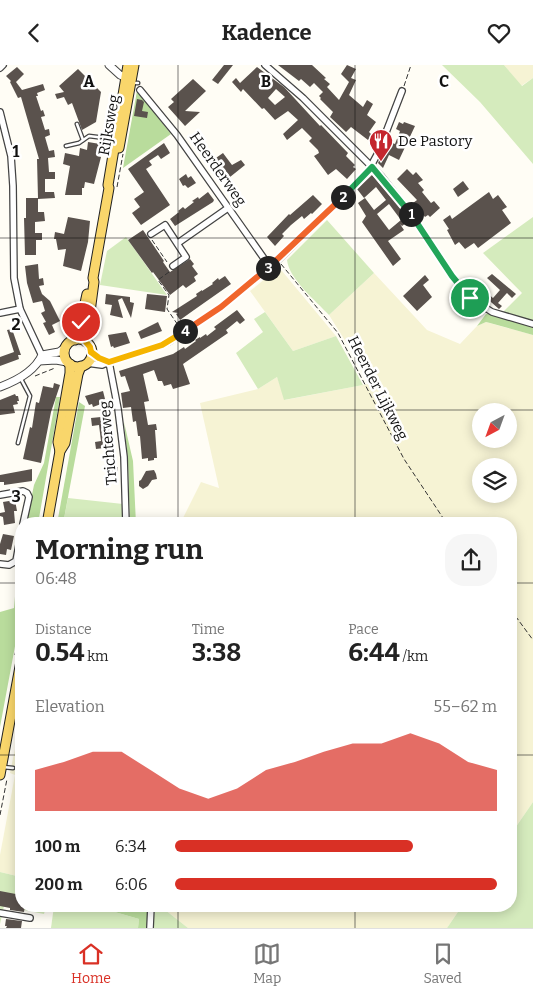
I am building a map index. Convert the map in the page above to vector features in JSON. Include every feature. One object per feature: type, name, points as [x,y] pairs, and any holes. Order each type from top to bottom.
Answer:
[{"type":"main road","name":"Rijksweg","points":[[86,342],[90,281],[93,278],[109,189],[114,139],[133,81],[128,65]]},
{"type":"main road","name":"Rijksweg","points":[[109,189],[112,185],[133,81],[134,65]]},
{"type":"main road","name":"Rijksweg","points":[[75,340],[88,319]]},
{"type":"main road","points":[[48,517],[60,451],[64,443],[78,374],[92,352],[86,342],[81,339],[70,342],[65,348],[64,355],[69,363],[68,390],[58,442],[60,451]]},
{"type":"main road","points":[[69,363],[84,364]]},
{"type":"main road","points":[[1,771],[2,755],[15,691]]},
{"type":"street","points":[[109,65],[133,81]]},
{"type":"street","points":[[265,65],[303,97],[372,167],[410,212],[466,294],[492,312],[533,324]]},
{"type":"street","name":"Heerderweg","points":[[140,90],[177,135],[270,267]]},
{"type":"street","points":[[84,364],[103,365],[162,345],[221,307],[270,267],[372,167],[402,91]]},
{"type":"street","points":[[0,112],[11,156],[13,186],[12,261],[14,278],[20,309],[42,359]]},
{"type":"street","points":[[178,243],[228,208]]},
{"type":"street","points":[[150,235],[165,225],[178,243],[186,257],[172,267]]},
{"type":"street","points":[[0,313],[20,309]]},
{"type":"street","points":[[0,387],[21,379],[42,359],[65,348]]},
{"type":"street","points":[[92,352],[99,358],[109,362]]},
{"type":"street","points":[[42,359],[69,363]]},
{"type":"street","name":"Trichterweg","points":[[109,362],[118,409],[124,457],[126,517]]},
{"type":"street","points":[[0,495],[23,491],[27,493],[29,497],[25,517]]},
{"type":"street","points":[[0,564],[9,565],[15,562]]},
{"type":"street","points":[[150,928],[151,912]]},
{"type":"street","points":[[0,913],[30,918]]},
{"type":"lane","points":[[77,124],[83,140]]},
{"type":"lane","points":[[66,146],[79,143],[89,136],[114,139]]},
{"type":"lane","points":[[18,443],[30,396],[21,379]]},
{"type":"lane","points":[[1,771],[14,768]]},
{"type":"path","points":[[402,91],[411,65]]},
{"type":"path","points":[[150,235],[172,267],[158,280],[169,295],[167,309],[183,333]]},
{"type":"path","name":"Heerder Lijkweg","points":[[284,267],[338,333],[404,459],[443,517]]},
{"type":"path","points":[[21,379],[55,368]]},
{"type":"path","points":[[517,619],[533,640]]},
{"type":"shaded area","points":[[504,65],[533,65],[533,78],[521,86]]},
{"type":"shaded area","points":[[279,269],[336,336],[293,351],[250,291]]},
{"type":"shaded area","points":[[374,273],[427,330],[460,344],[477,326],[486,322],[533,335],[533,802],[517,825],[517,517],[184,517],[201,482],[219,488],[200,403],[258,389],[277,377],[285,400],[368,384],[351,350],[329,315]]},
{"type":"shaded area","points":[[15,749],[15,775],[10,773]]},
{"type":"shaded area","points":[[15,775],[15,876],[0,872],[0,855]]},
{"type":"shaded area","points":[[168,912],[458,912],[447,928],[188,928]]},
{"type":"green space","points":[[442,65],[504,65],[522,86],[533,78],[533,164],[480,102]]},
{"type":"green space","points":[[137,91],[171,134],[123,168]]},
{"type":"green space","points":[[533,217],[533,323],[502,313],[522,293],[483,253]]},
{"type":"green space","points":[[327,220],[374,273],[329,315],[298,282],[287,260]]},
{"type":"green space","points":[[126,237],[167,295],[100,285],[107,251]]},
{"type":"green space","points":[[265,312],[293,351],[336,336],[363,385],[284,400],[277,377],[258,389],[236,353],[263,332],[254,319]]},
{"type":"green space","points":[[502,313],[533,323],[533,335],[486,322],[477,326],[486,314]]},
{"type":"green space","points":[[56,397],[60,397],[39,517],[27,517],[34,485],[44,463]]},
{"type":"green space","points":[[79,402],[85,406],[64,517],[58,517]]},
{"type":"green space","points":[[124,422],[133,461],[136,517],[130,517],[128,461]]},
{"type":"green space","points":[[68,498],[123,504],[123,517],[64,517]]},
{"type":"green space","points":[[15,596],[15,646],[0,727],[0,612],[14,608]]},
{"type":"green space","points":[[533,802],[533,928],[447,928],[458,912],[517,912],[517,825]]},
{"type":"green space","points":[[0,872],[15,876],[15,908],[4,906],[0,924]]},
{"type":"green space","points":[[53,912],[115,912],[139,919],[138,928],[51,928]]},
{"type":"green space","points":[[115,912],[149,912],[148,928],[138,928],[139,919]]},
{"type":"green space","points":[[154,912],[168,912],[188,928],[153,928]]},
{"type":"building","points":[[224,65],[233,65],[218,84],[212,80]]},
{"type":"building","points":[[278,65],[312,65],[326,78],[324,79],[330,84],[327,87],[339,100],[349,82],[341,74],[347,65],[356,69],[351,78],[356,80],[349,95],[363,107],[367,100],[373,104],[367,115],[376,122],[369,132],[372,135],[368,140],[351,127],[346,132],[330,117],[333,112],[320,99],[319,96],[323,92],[314,83],[310,87]]},
{"type":"building","points":[[17,67],[24,74],[16,82],[22,90],[43,84],[45,90],[37,93],[38,96],[36,96],[41,111],[43,110],[45,116],[41,117],[45,130],[49,129],[50,135],[45,137],[49,151],[54,150],[55,157],[48,158],[49,172],[55,172],[55,179],[45,179],[45,192],[54,192],[55,198],[38,199],[38,212],[44,212],[45,221],[35,222],[35,233],[42,233],[42,240],[36,240],[36,255],[25,255],[24,218],[26,218],[26,198],[38,198],[37,159],[39,159],[21,97],[18,98],[11,81],[6,76]]},
{"type":"building","points":[[257,67],[284,87],[348,153],[346,156],[355,165],[353,167],[356,169],[347,179],[336,169],[328,175],[314,156],[319,153],[309,141],[312,138],[302,128],[287,140],[283,134],[298,120],[288,111],[275,120],[243,89],[241,92],[232,82],[236,78],[240,83]],"holes":[[[276,89],[285,97],[275,105],[268,98]]]},
{"type":"building","points":[[78,69],[101,92],[96,122],[82,130],[72,103],[68,105],[64,97],[57,99],[55,94],[64,92],[59,86]]},
{"type":"building","points":[[193,79],[206,91],[185,111],[200,112],[185,126],[168,107],[174,102],[171,99]]},
{"type":"building","points":[[137,99],[144,102],[142,111],[148,112],[147,118],[134,116]]},
{"type":"building","points":[[399,122],[415,126],[399,160],[389,155],[383,168],[378,163],[388,141],[395,144],[400,131],[396,129]]},
{"type":"building","points":[[88,142],[100,144],[97,156],[101,157],[94,184],[85,182],[84,188],[82,188],[82,195],[65,195],[70,166],[63,164],[65,153],[79,156],[80,148],[87,150]]},
{"type":"building","points":[[164,143],[170,153],[161,159],[158,155],[149,161],[152,165],[146,169],[170,205],[141,225],[132,213],[140,207],[134,199],[144,192],[128,169]]},
{"type":"building","points":[[223,153],[232,165],[241,160],[245,165],[230,177],[223,167],[219,169],[213,160]]},
{"type":"building","points":[[407,169],[413,175],[416,172],[423,180],[418,183],[424,190],[422,192],[431,203],[434,201],[440,208],[430,217],[428,215],[425,217],[413,203],[417,200],[397,179]]},
{"type":"building","points":[[186,174],[188,178],[191,176],[196,183],[188,188],[185,185],[183,186],[179,179]]},
{"type":"building","points":[[372,175],[409,221],[402,226],[400,224],[404,230],[388,241],[401,259],[393,266],[362,222],[366,216],[358,203],[365,198],[374,210],[386,200],[376,187],[364,198],[357,189]],"holes":[[[389,204],[401,220],[389,230],[377,214]]]},
{"type":"building","points":[[463,181],[469,189],[458,197],[453,189]]},
{"type":"building","points":[[208,192],[214,200],[213,202],[175,226],[170,219],[183,207],[185,209],[194,202],[192,201],[198,197],[199,199]]},
{"type":"building","points":[[489,192],[493,199],[498,195],[507,207],[502,210],[511,223],[478,248],[474,243],[465,249],[459,242],[455,245],[447,230],[449,229],[443,220],[450,215],[452,219]]},
{"type":"building","points":[[313,195],[322,204],[312,214],[304,219],[302,216],[291,225],[282,234],[284,236],[275,246],[267,237],[289,214]]},
{"type":"building","points":[[68,217],[90,221],[88,242],[81,271],[63,266],[66,249],[58,250],[56,239],[54,239],[55,232],[64,234]]},
{"type":"building","points":[[143,230],[170,272],[190,259],[194,264],[192,266],[198,274],[194,277],[196,281],[186,288],[183,285],[170,295],[128,240]]},
{"type":"building","points":[[38,264],[39,279],[43,278],[44,285],[39,286],[42,294],[50,301],[60,321],[52,325],[55,332],[49,335],[43,323],[46,322],[41,313],[45,311],[42,301],[33,303],[27,283],[25,266]]},
{"type":"building","points":[[492,274],[516,294],[512,298],[507,293],[498,303],[502,306],[499,309],[484,296],[487,293],[493,298],[500,290],[487,278]]},
{"type":"building","points":[[425,275],[429,280],[423,285],[432,297],[417,311],[403,296]]},
{"type":"building","points":[[225,276],[231,284],[180,320],[176,314],[178,313],[172,312],[197,296],[196,294],[213,284],[218,278],[219,280]]},
{"type":"building","points":[[106,294],[130,297],[130,302],[134,303],[131,318],[122,298],[118,300],[123,318],[110,315],[112,305],[105,304]]},
{"type":"building","points":[[147,294],[167,296],[165,312],[145,309]]},
{"type":"building","points":[[237,310],[245,320],[240,324],[237,321],[226,330],[228,333],[183,364],[190,384],[173,389],[171,384],[164,386],[162,381],[158,381],[154,370],[143,374],[149,401],[144,402],[148,425],[156,424],[157,430],[155,430],[157,458],[148,461],[148,458],[142,459],[140,436],[138,436],[136,421],[133,422],[131,407],[123,408],[121,393],[130,391],[125,376],[121,377],[119,371],[173,354],[184,347],[185,349],[200,337],[206,334],[207,336],[216,329],[214,327]]},
{"type":"building","points":[[158,322],[162,331],[141,339],[138,332]]},
{"type":"building","points":[[12,329],[21,355],[18,355],[19,359],[0,366],[0,357],[14,352],[7,330]]},
{"type":"building","points":[[126,332],[130,343],[114,348],[113,346],[111,347],[108,335]]},
{"type":"building","points":[[54,383],[60,385],[51,412],[41,463],[23,459],[30,427],[32,428],[36,402],[39,403],[43,386],[53,388]]},
{"type":"building","points":[[103,391],[105,399],[101,401],[101,404],[93,407],[92,404],[89,405],[85,396]]},
{"type":"building","points":[[15,394],[18,396],[19,401],[17,401],[18,404],[13,405],[15,413],[0,415],[0,400]]},
{"type":"building","points":[[101,417],[102,420],[108,419],[112,447],[96,449],[95,442],[101,441],[99,425],[92,426],[91,418]]},
{"type":"building","points":[[108,451],[115,451],[115,467],[118,467],[118,475],[107,475],[106,460],[108,460]]},
{"type":"building","points":[[32,469],[32,481],[4,485],[4,482],[0,482],[0,475]]},
{"type":"building","points":[[154,470],[157,479],[152,480],[143,489],[139,486],[139,481],[146,471]]},
{"type":"building","points":[[15,500],[17,511],[14,511],[15,523],[4,525],[3,517],[0,516],[0,513],[5,512],[3,502]]},
{"type":"building","points":[[3,534],[14,536],[11,550],[7,549],[6,555],[0,554]]},
{"type":"building","points":[[0,891],[15,894],[15,911],[0,906]]},
{"type":"building","points":[[6,919],[22,921],[21,928],[6,928]]},
{"type":"place","name":"De Pastory","points":[[381,162]]},
{"type":"route","points":[[81,322],[82,318],[89,319],[86,342],[94,355],[109,362],[166,343],[221,307],[278,260],[350,191],[372,167],[403,203],[446,268],[470,298]]}]
